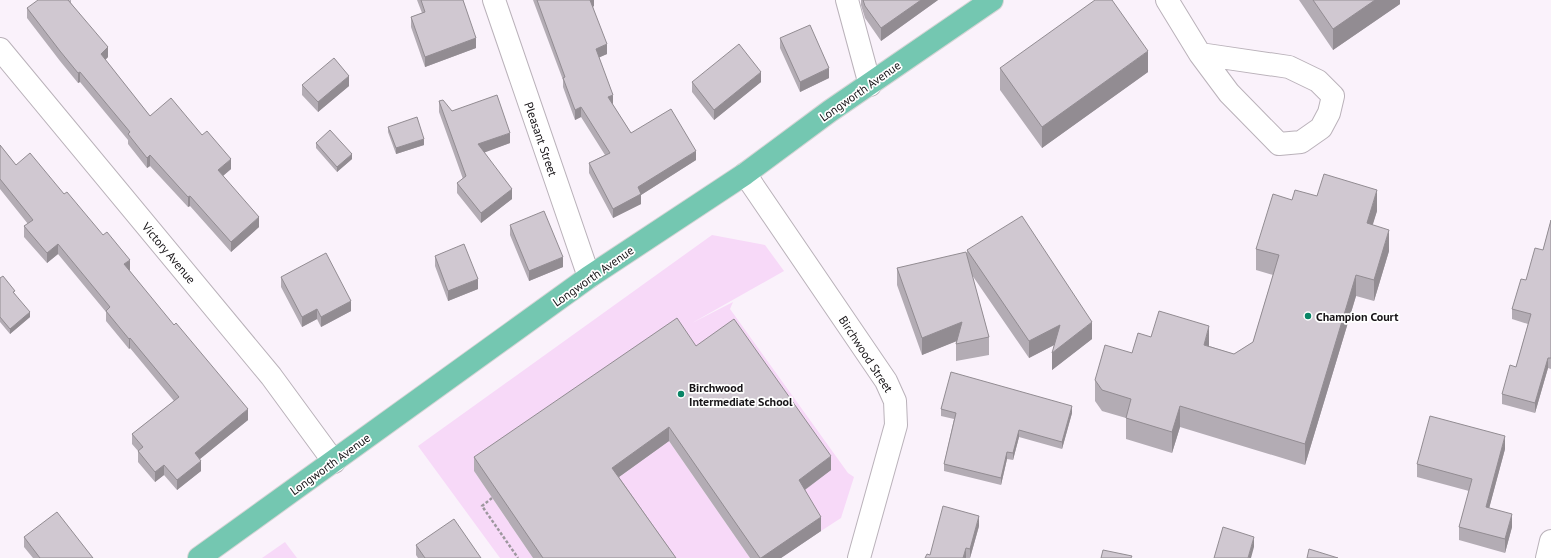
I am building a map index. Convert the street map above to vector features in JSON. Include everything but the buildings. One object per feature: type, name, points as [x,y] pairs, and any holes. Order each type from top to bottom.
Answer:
[{"type":"main road","name":"Longworth Avenue","points":[[199,558],[589,278],[745,174],[830,111],[992,0]]},
{"type":"street","name":"Pleasant Street","points":[[494,0],[589,278]]},
{"type":"street","points":[[847,0],[870,85]]},
{"type":"street","points":[[1167,0],[1200,54],[1229,93],[1279,144],[1301,142],[1321,128],[1329,113],[1333,96],[1318,80],[1289,67],[1200,54]]},
{"type":"street","name":"Victory Avenue","points":[[0,49],[271,376],[334,462]]},
{"type":"street","name":"Birchwood Street","points":[[745,174],[886,381],[895,401],[896,425],[860,558]]},
{"type":"street","points":[[1547,558],[1551,541]]},
{"type":"path","points":[[492,498],[482,506],[518,558]]},
{"type":"shaded area","points":[[712,235],[765,245],[784,271],[692,323],[733,302],[730,309],[848,473],[854,477],[841,518],[821,531],[799,494],[734,333],[474,471],[533,558],[500,558],[418,446]]},
{"type":"shaded area","points":[[669,441],[750,558],[666,558],[612,482]]},
{"type":"shaded area","points":[[285,542],[297,558],[262,558]]},
{"type":"place","name":"Champion Court","points":[[1308,316]]},
{"type":"place","name":"Birchwood Intermediate School","points":[[681,394]]}]
